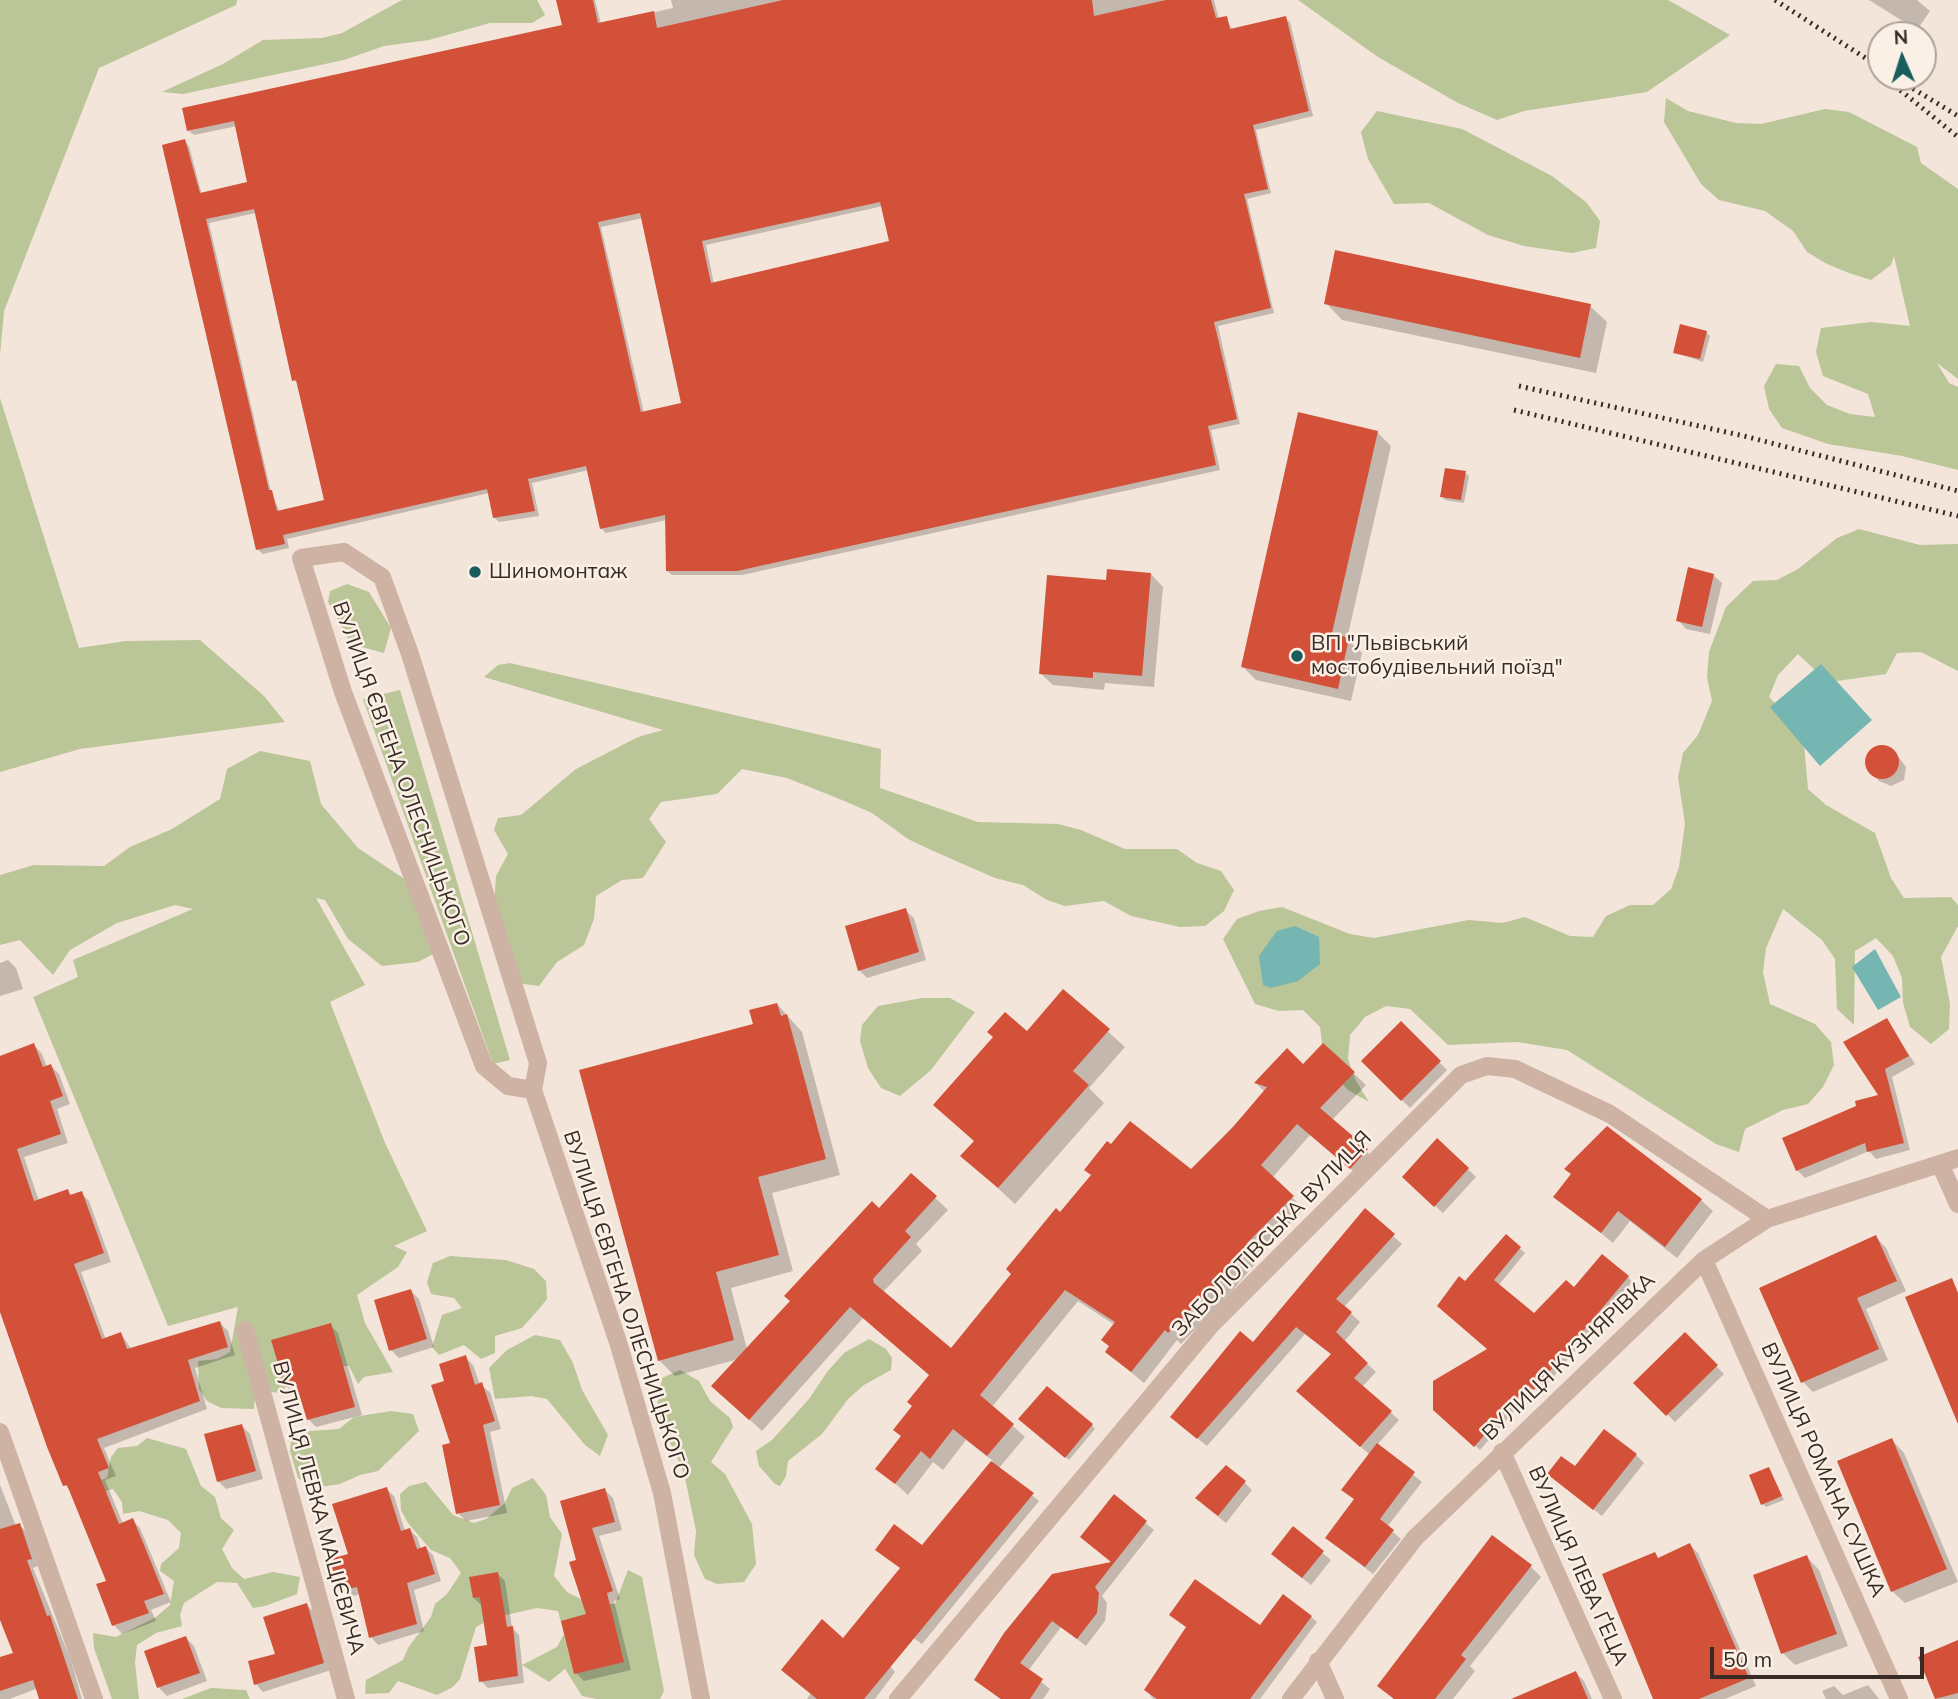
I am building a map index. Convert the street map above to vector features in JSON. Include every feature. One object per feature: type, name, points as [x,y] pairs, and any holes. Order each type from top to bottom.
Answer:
[{"type":"street","name":"ВУЛИЦЯ ЄВГЕНА ОЛЕСНИЦЬКОГО","points":[[533,1090],[508,1086],[484,1066],[343,692],[301,558],[344,552],[382,577],[410,654],[538,1063],[533,1090],[618,1342],[662,1493],[701,1699]]},
{"type":"street","name":"ЗАБОЛОТІВСЬКА ВУЛИЦЯ","points":[[898,1699],[1211,1325],[1461,1075],[1487,1066],[1515,1069],[1610,1114],[1767,1219]]},
{"type":"street","name":"ВУЛИЦЯ КУЗНЯРІВКА","points":[[1291,1699],[1415,1538],[1704,1260],[1767,1219],[1958,1158]]},
{"type":"street","points":[[1940,1164],[1958,1204]]},
{"type":"street","name":"ВУЛИЦЯ РОМАНА СУШКА","points":[[1704,1260],[1899,1699]]},
{"type":"street","name":"ВУЛИЦЯ ЛЕВКА МАЦІЄВИЧА","points":[[245,1330],[346,1699]]},
{"type":"street","points":[[0,1432],[94,1699]]},
{"type":"street","name":"ВУЛИЦЯ ЛЕВА ҐЕЦА","points":[[1502,1452],[1613,1699]]},
{"type":"street","points":[[1318,1661],[1335,1699]]},
{"type":"green space","points":[[0,0],[237,0],[236,5],[99,68],[4,311],[0,355]]},
{"type":"green space","points":[[402,0],[537,0],[545,15],[532,23],[490,23],[429,40],[384,46],[344,60],[183,94],[162,92],[223,64],[263,40],[322,38],[342,33]]},
{"type":"green space","points":[[1298,0],[1668,0],[1730,35],[1647,92],[1524,111],[1497,120],[1458,103],[1378,57]]},
{"type":"green space","points":[[1666,98],[1688,111],[1736,123],[1761,124],[1825,109],[1849,112],[1917,147],[1921,163],[1958,189],[1958,379],[1937,363],[1949,383],[1958,387],[1958,470],[1902,456],[1828,444],[1782,428],[1769,409],[1764,386],[1776,364],[1799,366],[1810,388],[1827,405],[1850,414],[1875,417],[1868,394],[1823,376],[1816,352],[1821,328],[1871,322],[1910,326],[1894,256],[1891,265],[1871,280],[1849,273],[1807,252],[1793,231],[1765,211],[1719,200],[1701,184],[1664,122]]},
{"type":"green space","points":[[1377,111],[1462,129],[1552,176],[1586,202],[1600,221],[1596,248],[1572,253],[1524,246],[1488,235],[1429,203],[1394,204],[1368,159],[1361,132]]},
{"type":"green space","points":[[0,398],[79,648],[126,641],[200,640],[264,696],[285,722],[80,749],[0,772]]},
{"type":"green space","points":[[1859,529],[1920,545],[1958,544],[1958,671],[1921,652],[1897,653],[1886,674],[1837,681],[1815,670],[1798,654],[1778,675],[1769,697],[1803,732],[1808,789],[1826,805],[1875,833],[1891,878],[1904,898],[1951,897],[1958,905],[1958,926],[1941,957],[1950,1004],[1949,1029],[1931,1044],[1910,1027],[1903,1003],[1902,978],[1893,956],[1876,938],[1855,951],[1854,1025],[1837,1009],[1835,959],[1822,940],[1783,909],[1766,948],[1763,972],[1770,1004],[1815,1024],[1831,1042],[1834,1065],[1823,1087],[1808,1104],[1783,1110],[1745,1129],[1739,1152],[1716,1144],[1567,1050],[1517,1042],[1448,1045],[1410,1009],[1386,1006],[1365,1017],[1350,1035],[1348,1059],[1356,1081],[1369,1102],[1348,1090],[1332,1073],[1323,1051],[1320,1027],[1303,1010],[1279,1011],[1255,1004],[1223,939],[1237,919],[1259,911],[1282,907],[1350,934],[1374,938],[1469,920],[1502,923],[1525,917],[1570,936],[1593,937],[1606,916],[1630,905],[1653,905],[1671,889],[1679,867],[1685,824],[1678,777],[1683,753],[1698,735],[1712,701],[1707,677],[1709,652],[1726,607],[1753,581],[1777,580],[1798,569],[1837,538]]},
{"type":"green space","points":[[347,584],[369,592],[391,628],[384,653],[351,644],[328,602],[330,591]]},
{"type":"green space","points":[[510,663],[881,749],[880,788],[978,822],[1058,824],[1081,830],[1125,849],[1177,849],[1197,863],[1221,871],[1234,890],[1224,911],[1205,926],[1180,927],[1131,916],[1104,901],[1065,906],[1047,900],[1023,885],[995,878],[931,850],[908,839],[872,813],[842,800],[787,778],[742,769],[717,794],[661,802],[649,819],[666,842],[643,878],[622,880],[596,896],[594,919],[584,945],[557,962],[539,986],[516,983],[494,907],[496,876],[508,854],[494,830],[498,818],[521,815],[576,769],[638,737],[663,730],[484,677],[498,665]]},
{"type":"green space","points":[[400,690],[510,1060],[493,1064],[363,699]]},
{"type":"green space","points":[[260,751],[310,761],[321,804],[358,848],[412,884],[437,952],[418,962],[382,966],[348,939],[325,900],[316,898],[365,985],[330,1002],[385,1143],[427,1231],[394,1246],[407,1252],[398,1267],[357,1295],[365,1323],[393,1372],[364,1377],[358,1384],[349,1366],[327,1366],[286,1377],[284,1393],[270,1392],[256,1379],[254,1409],[221,1408],[207,1401],[199,1389],[198,1361],[217,1359],[230,1352],[238,1307],[168,1326],[33,997],[78,977],[73,960],[193,909],[175,905],[117,923],[70,950],[53,975],[20,940],[0,945],[0,875],[34,865],[104,866],[130,847],[172,829],[220,799],[227,769]]},
{"type":"green space","points":[[922,998],[950,998],[975,1012],[931,1070],[900,1096],[881,1088],[868,1068],[860,1041],[862,1025],[878,1006]]},
{"type":"green space","points":[[450,1256],[506,1260],[534,1269],[546,1281],[547,1299],[538,1310],[522,1328],[495,1336],[495,1353],[481,1359],[464,1345],[439,1355],[432,1347],[442,1315],[462,1308],[454,1298],[431,1294],[427,1282],[433,1263]]},
{"type":"green space","points":[[535,1335],[560,1340],[573,1363],[582,1390],[608,1435],[600,1456],[585,1445],[547,1399],[531,1396],[495,1399],[489,1368],[507,1350]]},
{"type":"green space","points":[[869,1339],[886,1349],[892,1358],[891,1370],[864,1385],[848,1399],[822,1434],[788,1461],[786,1476],[780,1486],[775,1484],[759,1466],[756,1451],[772,1440],[809,1399],[844,1353]]},
{"type":"green space","points":[[680,1370],[699,1381],[710,1401],[730,1418],[733,1427],[711,1462],[725,1474],[752,1524],[756,1564],[744,1582],[717,1584],[705,1579],[694,1555],[696,1531],[684,1473],[656,1412],[662,1378]]},
{"type":"green space","points":[[391,1411],[413,1414],[419,1431],[378,1471],[340,1484],[313,1488],[298,1478],[290,1451],[291,1441],[310,1431],[339,1429],[354,1417]]},
{"type":"green space","points":[[147,1438],[186,1449],[201,1486],[215,1497],[221,1518],[234,1530],[222,1549],[232,1568],[244,1579],[273,1572],[300,1577],[297,1594],[265,1606],[253,1608],[237,1583],[217,1582],[184,1603],[180,1615],[182,1626],[156,1633],[137,1645],[135,1663],[139,1699],[112,1699],[94,1648],[93,1633],[116,1637],[156,1617],[170,1605],[174,1581],[160,1571],[161,1564],[179,1548],[181,1533],[168,1520],[139,1511],[123,1514],[122,1502],[113,1489],[94,1494],[83,1485],[107,1478],[111,1457],[118,1448],[137,1446]]},
{"type":"green space","points":[[533,1478],[546,1495],[550,1517],[562,1534],[554,1576],[567,1592],[591,1604],[615,1604],[628,1570],[642,1577],[664,1691],[660,1699],[596,1699],[582,1696],[565,1669],[549,1682],[522,1665],[557,1647],[564,1634],[558,1611],[537,1608],[492,1618],[476,1627],[460,1679],[453,1687],[437,1695],[398,1681],[389,1693],[365,1694],[366,1680],[403,1660],[408,1648],[431,1617],[435,1604],[447,1594],[461,1573],[450,1558],[431,1550],[408,1523],[401,1510],[400,1494],[409,1486],[426,1482],[453,1515],[474,1523],[486,1519],[505,1503],[512,1488]]},
{"type":"green space","points":[[211,1688],[246,1690],[250,1699],[182,1699]]},
{"type":"water","points":[[1821,664],[1872,720],[1820,766],[1770,707]]},
{"type":"water","points":[[1295,926],[1319,937],[1320,964],[1298,981],[1271,988],[1263,985],[1259,956],[1277,931]]},
{"type":"water","points":[[1875,949],[1901,997],[1878,1010],[1852,967]]},
{"type":"building","points":[[556,0],[593,0],[598,23],[654,11],[657,28],[783,0],[1092,0],[1094,16],[1166,0],[1211,0],[1216,18],[1227,16],[1230,29],[1286,16],[1309,111],[1253,125],[1268,189],[1244,194],[1271,308],[1214,322],[1237,419],[1208,426],[1216,465],[737,571],[666,571],[665,515],[600,529],[586,466],[528,479],[535,511],[493,518],[487,489],[283,535],[285,544],[256,550],[162,145],[185,139],[200,193],[247,182],[234,121],[187,131],[182,108],[562,25]],"holes":[[[880,202],[889,241],[711,283],[702,241]],[[254,209],[292,381],[296,380],[324,500],[277,511],[272,490],[269,490],[206,219]],[[640,213],[681,403],[641,412],[598,222]]]},
{"type":"building","points":[[1335,250],[1591,304],[1580,358],[1324,304]]},
{"type":"building","points":[[1680,324],[1707,331],[1700,359],[1673,353]]},
{"type":"building","points":[[1298,412],[1378,431],[1332,633],[1349,638],[1338,689],[1241,667]]},
{"type":"building","points":[[1445,468],[1466,471],[1461,500],[1440,497]]},
{"type":"building","points":[[1688,567],[1714,574],[1702,627],[1676,621]]},
{"type":"building","points":[[1107,569],[1151,573],[1142,676],[1093,672],[1093,678],[1039,674],[1047,575],[1106,580]]},
{"type":"building","points":[[1882,745],[1894,750],[1899,762],[1894,774],[1882,779],[1870,774],[1865,762],[1870,750]]},
{"type":"building","points":[[906,908],[919,952],[858,971],[845,926]]},
{"type":"building","points":[[1063,989],[1110,1029],[1073,1071],[1089,1085],[998,1188],[960,1156],[974,1141],[933,1105],[993,1037],[987,1032],[1005,1012],[1027,1031]]},
{"type":"building","points":[[777,1003],[781,1016],[787,1014],[826,1159],[758,1177],[779,1255],[716,1272],[734,1340],[658,1361],[579,1070],[753,1024],[749,1010]]},
{"type":"building","points":[[1887,1018],[1909,1056],[1885,1069],[1904,1143],[1867,1152],[1865,1143],[1796,1171],[1782,1138],[1856,1106],[1855,1101],[1878,1095],[1843,1042]]},
{"type":"building","points":[[1401,1021],[1441,1061],[1401,1101],[1361,1061]]},
{"type":"building","points":[[34,1043],[43,1067],[51,1064],[63,1096],[50,1101],[61,1134],[17,1149],[34,1201],[68,1189],[70,1195],[82,1191],[104,1253],[74,1264],[102,1339],[121,1332],[127,1349],[220,1321],[228,1347],[188,1360],[200,1401],[97,1439],[109,1468],[98,1472],[119,1524],[133,1518],[164,1594],[144,1601],[149,1613],[112,1626],[96,1584],[106,1581],[67,1485],[63,1486],[47,1447],[0,1312],[0,1056]]},
{"type":"building","points":[[1323,1043],[1355,1072],[1320,1108],[1368,1149],[1350,1169],[1297,1124],[1261,1165],[1294,1196],[1247,1243],[1249,1245],[1214,1286],[1168,1333],[1165,1330],[1131,1372],[1105,1352],[1109,1346],[1101,1340],[1115,1322],[1065,1290],[980,1395],[1014,1424],[987,1456],[953,1429],[930,1459],[921,1451],[895,1484],[875,1469],[901,1436],[893,1430],[912,1406],[907,1402],[929,1375],[850,1307],[749,1420],[711,1386],[790,1301],[784,1296],[872,1201],[879,1208],[911,1173],[937,1196],[905,1231],[911,1237],[873,1279],[874,1283],[951,1348],[1011,1274],[1006,1269],[1056,1208],[1060,1212],[1091,1175],[1084,1170],[1107,1141],[1111,1144],[1130,1121],[1191,1169],[1233,1127],[1267,1087],[1254,1083],[1287,1048],[1303,1064]]},
{"type":"building","points":[[1607,1126],[1702,1199],[1665,1247],[1618,1211],[1601,1233],[1553,1197],[1571,1174],[1564,1169]]},
{"type":"building","points":[[1437,1138],[1469,1168],[1434,1207],[1402,1177]]},
{"type":"building","points":[[1365,1208],[1395,1234],[1336,1299],[1352,1312],[1336,1332],[1368,1363],[1354,1378],[1392,1411],[1360,1447],[1296,1391],[1331,1354],[1296,1327],[1197,1439],[1170,1417],[1240,1331],[1253,1342]]},
{"type":"building","points":[[1506,1234],[1521,1247],[1494,1280],[1534,1313],[1566,1280],[1574,1287],[1602,1254],[1629,1276],[1534,1390],[1528,1385],[1474,1447],[1433,1410],[1433,1381],[1487,1349],[1437,1306],[1459,1276],[1465,1281]]},
{"type":"building","points":[[1876,1235],[1897,1281],[1857,1298],[1879,1349],[1801,1383],[1759,1288]]},
{"type":"building","points":[[1952,1278],[1958,1293],[1958,1424],[1905,1297]]},
{"type":"building","points":[[411,1289],[427,1339],[389,1351],[374,1300]]},
{"type":"building","points":[[331,1323],[355,1407],[307,1420],[296,1384],[285,1387],[271,1340]]},
{"type":"building","points":[[1685,1332],[1718,1365],[1666,1416],[1633,1383]]},
{"type":"building","points":[[466,1355],[475,1385],[482,1382],[495,1421],[483,1425],[500,1505],[456,1514],[442,1445],[450,1443],[431,1385],[444,1381],[439,1364]]},
{"type":"building","points":[[1047,1386],[1093,1424],[1065,1458],[1018,1419]]},
{"type":"building","points":[[242,1424],[256,1471],[217,1482],[204,1434]]},
{"type":"building","points":[[1604,1429],[1637,1454],[1593,1510],[1547,1474],[1561,1456],[1575,1466]]},
{"type":"building","points":[[1892,1438],[1947,1569],[1891,1592],[1837,1461]]},
{"type":"building","points":[[1377,1443],[1415,1472],[1380,1519],[1394,1530],[1365,1567],[1325,1538],[1354,1499],[1341,1490]]},
{"type":"building","points":[[991,1461],[1034,1493],[864,1699],[817,1699],[781,1670],[822,1619],[843,1638],[900,1568],[875,1550],[894,1524],[922,1545]]},
{"type":"building","points":[[1226,1465],[1246,1481],[1218,1516],[1195,1498]]},
{"type":"building","points":[[1769,1467],[1782,1496],[1761,1505],[1749,1475]]},
{"type":"building","points":[[387,1487],[401,1531],[410,1528],[417,1549],[426,1546],[435,1574],[407,1583],[417,1624],[369,1638],[357,1587],[338,1591],[330,1559],[348,1554],[332,1504]]},
{"type":"building","points":[[605,1488],[615,1522],[592,1528],[613,1591],[607,1593],[624,1662],[574,1674],[561,1621],[586,1614],[569,1562],[576,1560],[560,1501]]},
{"type":"building","points":[[1114,1494],[1147,1521],[1095,1587],[1099,1593],[1097,1613],[1077,1639],[1052,1621],[1020,1663],[1043,1679],[1030,1699],[1001,1699],[974,1680],[1004,1633],[1052,1574],[1111,1562],[1080,1537]]},
{"type":"building","points":[[20,1523],[32,1559],[27,1560],[47,1616],[50,1615],[78,1699],[39,1699],[33,1680],[0,1691],[0,1657],[13,1653],[0,1620],[0,1529]]},
{"type":"building","points":[[1293,1526],[1324,1551],[1302,1578],[1271,1554]]},
{"type":"building","points":[[1492,1535],[1532,1565],[1461,1655],[1466,1659],[1435,1699],[1394,1699],[1377,1686]]},
{"type":"building","points":[[1690,1543],[1749,1678],[1699,1699],[1653,1699],[1602,1574],[1655,1552],[1658,1558]]},
{"type":"building","points":[[1807,1555],[1837,1634],[1781,1654],[1753,1575]]},
{"type":"building","points":[[498,1572],[507,1627],[513,1626],[518,1676],[479,1682],[474,1647],[487,1645],[480,1597],[473,1598],[469,1577]]},
{"type":"building","points":[[1195,1579],[1260,1625],[1283,1594],[1312,1616],[1250,1699],[1157,1699],[1144,1690],[1186,1627],[1169,1615]]},
{"type":"building","points":[[307,1603],[324,1663],[254,1685],[248,1661],[275,1654],[263,1617]]},
{"type":"building","points":[[186,1636],[200,1673],[157,1688],[144,1651]]},
{"type":"building","points":[[1958,1640],[1958,1693],[1935,1699],[1918,1657]]},
{"type":"building","points":[[1576,1671],[1588,1699],[1511,1699]]},
{"type":"railway","points":[[1775,0],[1867,59]]},
{"type":"railway","points":[[1901,91],[1958,137]]},
{"type":"railway","points":[[1917,91],[1958,116]]},
{"type":"railway","points":[[1519,386],[1744,436],[1958,491]]},
{"type":"railway","points":[[1514,410],[1958,516]]},
{"type":"place","name":"Шиномонтаж","points":[[475,572]]},
{"type":"place","name":"ВП \"Львівський мостобудівельний поїзд\"","points":[[1297,656]]}]
